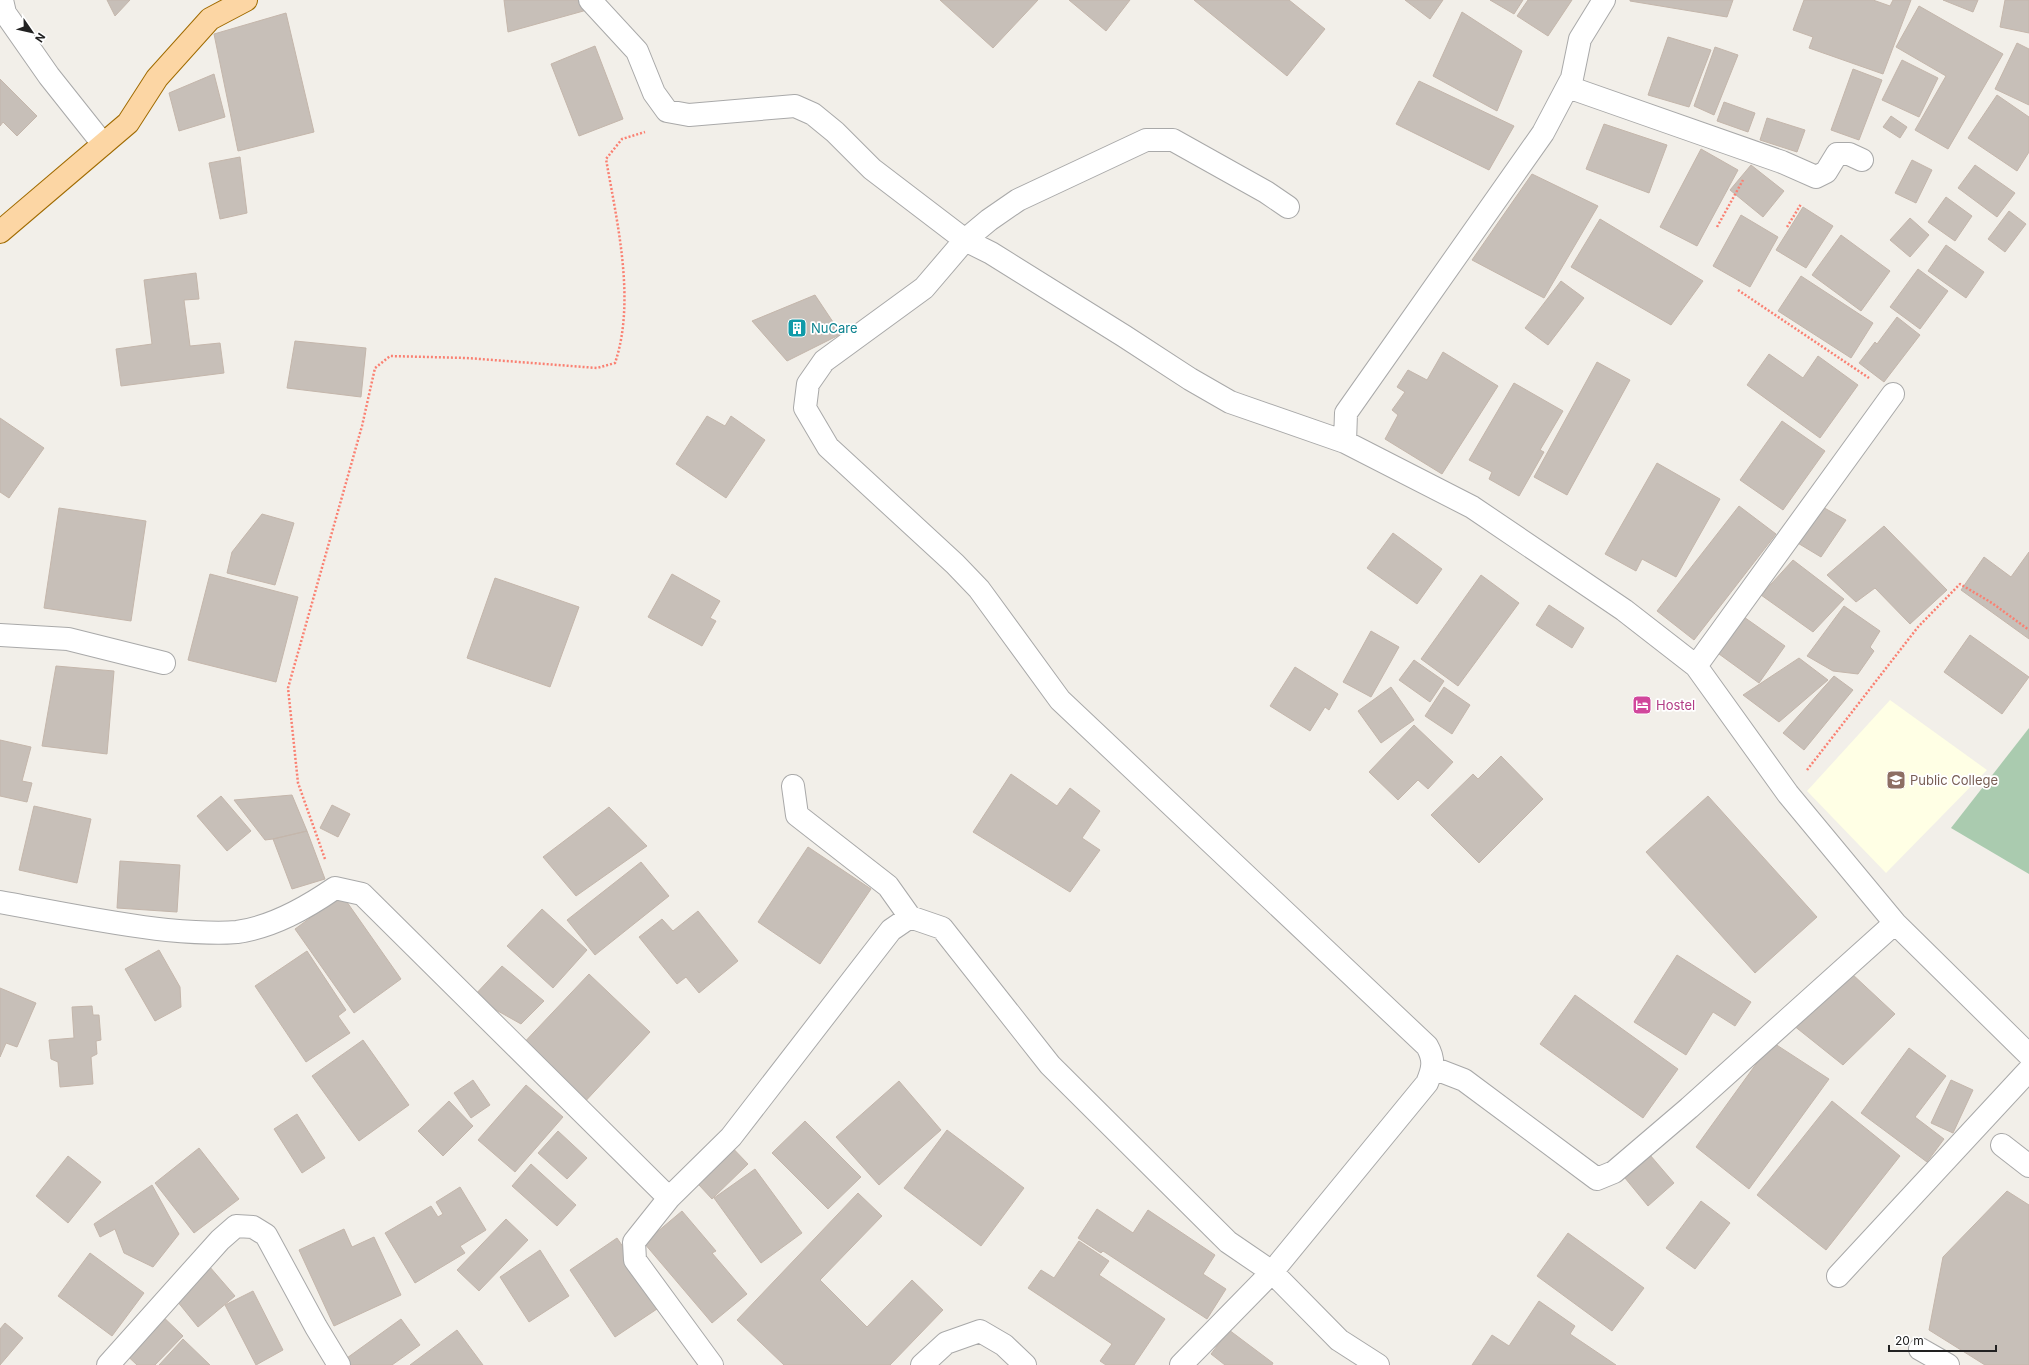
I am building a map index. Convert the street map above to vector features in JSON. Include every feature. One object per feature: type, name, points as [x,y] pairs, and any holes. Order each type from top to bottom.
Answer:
[{"type":"main road","points":[[0,232],[128,123],[157,78],[210,19],[246,0]]},
{"type":"street","points":[[2,0],[5,13],[48,76],[103,144]]},
{"type":"street","points":[[590,0],[637,51],[654,93],[667,111],[689,115],[795,106],[813,114],[835,132],[872,169],[965,240],[991,253],[1124,336],[1190,380],[1230,402],[1345,442],[1472,507],[1624,610],[1696,666],[1788,794],[1895,923],[2029,1056]]},
{"type":"street","points":[[1345,442],[1346,412],[1543,133],[1572,78],[1580,39],[1604,0]]},
{"type":"street","points":[[1568,87],[1758,153],[1816,177],[1826,172],[1837,154],[1849,154],[1862,160]]},
{"type":"street","points":[[1181,1365],[1272,1272],[1427,1083],[1433,1068],[1432,1055],[1427,1046],[1060,700],[979,589],[955,564],[828,447],[805,408],[808,384],[824,361],[924,288],[965,240],[990,220],[1018,200],[1146,140],[1173,140],[1266,192],[1288,207]]},
{"type":"street","points":[[1696,666],[1893,394]]},
{"type":"street","points":[[0,635],[68,639],[164,664]]},
{"type":"street","points":[[793,786],[797,815],[888,886],[910,917],[942,928],[1050,1065],[1228,1242],[1272,1272],[1339,1340],[1378,1365]]},
{"type":"street","points":[[0,902],[134,926],[204,933],[237,932],[258,927],[304,909],[335,888],[362,894],[669,1198]]},
{"type":"street","points":[[712,1365],[635,1260],[634,1242],[669,1198],[731,1136],[891,930],[910,917]]},
{"type":"street","points":[[1433,1068],[1464,1080],[1597,1179],[1614,1172],[1684,1113],[1895,923]]},
{"type":"street","points":[[1838,1276],[2029,1070]]},
{"type":"street","points":[[2002,1145],[2029,1166]]},
{"type":"street","points":[[108,1365],[118,1356],[220,1240],[236,1226],[253,1227],[266,1235],[316,1327],[339,1365]]},
{"type":"street","points":[[922,1365],[946,1343],[980,1331],[1004,1345],[1025,1365]]},
{"type":"street","points":[[1920,1349],[1948,1365]]},
{"type":"path","points":[[335,888],[298,783],[288,688],[362,426],[375,368],[390,356],[467,358],[597,368],[615,363],[620,348],[624,319],[622,248],[606,159],[622,139],[647,131],[667,111]]},
{"type":"path","points":[[1717,227],[1758,153]]},
{"type":"path","points":[[1738,290],[1893,394]]},
{"type":"path","points":[[1788,794],[1918,627],[1960,584],[1992,602],[2029,630]]},
{"type":"shaded area","name":"Public College","points":[[1890,700],[1987,770],[1886,873],[1807,791]]},
{"type":"shaded area","points":[[2029,728],[2029,874],[1951,828]]},
{"type":"building","points":[[107,0],[130,0],[115,16]]},
{"type":"building","points":[[504,0],[578,0],[587,10],[508,32]]},
{"type":"building","points":[[940,0],[1038,0],[993,48]]},
{"type":"building","points":[[1069,0],[1130,0],[1106,31]]},
{"type":"building","points":[[1194,0],[1289,0],[1325,29],[1287,76]]},
{"type":"building","points":[[1405,0],[1443,0],[1430,19]]},
{"type":"building","points":[[1490,0],[1523,0],[1514,14]]},
{"type":"building","points":[[1528,0],[1572,0],[1548,36],[1517,16]]},
{"type":"building","points":[[1630,0],[1733,0],[1727,17]]},
{"type":"building","points":[[1804,0],[1873,0],[1890,6],[1893,0],[1911,0],[1883,74],[1809,48],[1813,37],[1793,30]]},
{"type":"building","points":[[1943,0],[1978,0],[1973,12]]},
{"type":"building","points":[[2005,0],[2029,0],[2029,33],[2000,27]]},
{"type":"building","points":[[1919,6],[2003,54],[1948,149],[1915,130],[1946,76],[1896,47]]},
{"type":"building","points":[[1462,12],[1522,51],[1497,111],[1433,76]]},
{"type":"building","points":[[286,13],[314,132],[238,151],[214,34]]},
{"type":"building","points":[[1668,37],[1711,50],[1689,107],[1648,95]]},
{"type":"building","points":[[2017,43],[2029,49],[2029,105],[1995,89]]},
{"type":"building","points":[[595,46],[623,119],[579,136],[551,64]]},
{"type":"building","points":[[1715,47],[1738,55],[1714,115],[1694,106]]},
{"type":"building","points":[[1902,60],[1938,78],[1919,117],[1882,100]]},
{"type":"building","points":[[1853,69],[1882,80],[1859,140],[1831,130]]},
{"type":"building","points":[[214,74],[225,117],[179,131],[169,93]]},
{"type":"building","points":[[0,79],[37,116],[17,136],[3,122],[0,126]]},
{"type":"building","points":[[1419,81],[1514,126],[1489,170],[1396,124]]},
{"type":"building","points":[[1997,95],[2029,117],[2029,152],[2017,171],[1968,138]]},
{"type":"building","points":[[1724,102],[1755,113],[1748,132],[1717,121]]},
{"type":"building","points":[[1891,116],[1907,127],[1900,138],[1883,127]]},
{"type":"building","points":[[1767,118],[1805,130],[1797,152],[1760,140]]},
{"type":"building","points":[[1604,124],[1667,145],[1649,193],[1586,169]]},
{"type":"building","points":[[1701,149],[1738,170],[1697,246],[1660,227]]},
{"type":"building","points":[[240,157],[247,213],[220,219],[209,163]]},
{"type":"building","points":[[1912,160],[1932,170],[1916,203],[1895,193]]},
{"type":"building","points":[[1751,165],[1784,191],[1763,217],[1730,190]]},
{"type":"building","points":[[1975,165],[2015,193],[1997,217],[1958,188]]},
{"type":"building","points":[[1532,174],[1598,206],[1544,298],[1472,260]]},
{"type":"building","points":[[1946,197],[1972,216],[1955,241],[1928,222]]},
{"type":"building","points":[[1803,207],[1833,226],[1806,268],[1776,250]]},
{"type":"building","points":[[2009,211],[2026,224],[2005,252],[1988,239]]},
{"type":"building","points":[[1741,215],[1778,237],[1750,287],[1713,266]]},
{"type":"building","points":[[1910,218],[1929,235],[1910,257],[1890,240]]},
{"type":"building","points":[[1600,219],[1703,281],[1671,325],[1571,267]]},
{"type":"building","points":[[1841,235],[1890,271],[1861,311],[1812,275]]},
{"type":"building","points":[[1946,245],[1984,272],[1966,298],[1928,271]]},
{"type":"building","points":[[1918,269],[1948,291],[1920,329],[1890,307]]},
{"type":"building","points":[[196,273],[199,299],[184,300],[190,346],[220,343],[224,373],[121,386],[116,349],[152,344],[144,280]]},
{"type":"building","points":[[1801,276],[1873,323],[1851,358],[1778,311]]},
{"type":"building","points":[[1561,281],[1584,298],[1548,345],[1525,328]]},
{"type":"building","name":"NuCare","points":[[815,295],[841,334],[787,361],[752,321]]},
{"type":"building","points":[[1897,317],[1920,335],[1884,382],[1859,363],[1875,342],[1877,344]]},
{"type":"building","points":[[295,341],[366,348],[361,397],[287,388]]},
{"type":"building","points":[[1443,352],[1498,386],[1442,474],[1385,439],[1398,415],[1392,410],[1405,392],[1397,387],[1408,370],[1427,380]]},
{"type":"building","points":[[1769,354],[1803,378],[1818,356],[1858,385],[1820,438],[1747,385]]},
{"type":"building","points":[[1597,362],[1630,380],[1567,495],[1534,477]]},
{"type":"building","points":[[1514,383],[1563,411],[1540,450],[1544,452],[1519,496],[1489,479],[1492,472],[1469,460]]},
{"type":"building","points":[[707,416],[725,426],[731,416],[765,440],[726,498],[676,464]]},
{"type":"building","points":[[0,418],[44,448],[9,498],[0,492]]},
{"type":"building","points":[[1782,421],[1825,451],[1783,510],[1740,480]]},
{"type":"building","points":[[1657,463],[1720,499],[1676,577],[1642,559],[1636,571],[1605,554]]},
{"type":"building","points":[[1819,505],[1846,520],[1821,557],[1796,542]]},
{"type":"building","points":[[1739,506],[1776,534],[1694,640],[1657,611]]},
{"type":"building","points":[[59,508],[146,521],[131,621],[44,608]]},
{"type":"building","points":[[262,514],[294,523],[275,585],[227,573],[232,552]]},
{"type":"building","points":[[1884,526],[1947,590],[1910,624],[1875,588],[1856,602],[1827,575]]},
{"type":"building","points":[[1393,533],[1442,569],[1417,604],[1367,568]]},
{"type":"building","points":[[2029,552],[2029,639],[1961,590],[1984,557],[2011,577]]},
{"type":"building","points":[[1793,560],[1844,599],[1813,632],[1761,595]]},
{"type":"building","points":[[210,574],[298,597],[276,682],[188,660]]},
{"type":"building","points":[[672,574],[720,601],[710,618],[716,621],[702,646],[648,617]]},
{"type":"building","points":[[1481,575],[1519,603],[1458,686],[1421,659]]},
{"type":"building","points":[[495,578],[579,607],[550,687],[467,658]]},
{"type":"building","points":[[1549,605],[1584,628],[1572,648],[1536,625]]},
{"type":"building","points":[[1844,606],[1880,631],[1870,647],[1874,651],[1858,674],[1833,671],[1807,656]]},
{"type":"building","points":[[1734,610],[1785,646],[1759,683],[1708,646]]},
{"type":"building","points":[[1371,631],[1399,647],[1371,697],[1343,682]]},
{"type":"building","points":[[1970,635],[2029,677],[2002,714],[1944,672]]},
{"type":"building","points":[[1799,658],[1828,680],[1779,722],[1743,695]]},
{"type":"building","points":[[1414,660],[1444,681],[1430,702],[1399,680]]},
{"type":"building","points":[[56,666],[114,671],[107,754],[42,746]]},
{"type":"building","points":[[1295,667],[1338,694],[1329,710],[1325,707],[1310,731],[1270,706]]},
{"type":"building","points":[[1834,676],[1853,690],[1804,750],[1783,733]]},
{"type":"building","points":[[1391,687],[1414,720],[1381,743],[1358,711]]},
{"type":"building","points":[[1444,687],[1470,705],[1452,734],[1425,716]]},
{"type":"building","points":[[1414,725],[1453,762],[1428,789],[1418,780],[1398,800],[1369,772]]},
{"type":"building","points":[[0,740],[31,747],[22,781],[32,783],[27,802],[0,796]]},
{"type":"building","points":[[1501,756],[1543,799],[1479,863],[1431,815],[1473,774],[1478,779]]},
{"type":"building","points":[[1011,774],[1057,806],[1070,788],[1100,811],[1082,838],[1100,850],[1070,892],[973,832]]},
{"type":"building","points":[[292,795],[307,831],[265,840],[234,800]]},
{"type":"building","points":[[221,796],[251,831],[227,851],[197,816]]},
{"type":"building","points":[[1708,796],[1817,917],[1755,973],[1646,852]]},
{"type":"building","points":[[332,805],[350,814],[338,837],[320,828]]},
{"type":"building","points":[[34,806],[91,819],[77,883],[19,870]]},
{"type":"building","points":[[609,807],[647,846],[576,896],[543,857]]},
{"type":"building","points":[[307,831],[325,879],[292,889],[273,839]]},
{"type":"building","points":[[808,847],[871,889],[820,964],[758,922]]},
{"type":"building","points":[[120,861],[180,865],[177,912],[117,908]]},
{"type":"building","points":[[641,862],[669,896],[595,955],[567,920]]},
{"type":"building","points":[[342,895],[401,979],[354,1013],[295,929]]},
{"type":"building","points":[[542,909],[587,950],[553,988],[507,946]]},
{"type":"building","points":[[698,911],[738,961],[699,993],[686,977],[677,984],[639,937],[662,919],[673,931]]},
{"type":"building","points":[[159,950],[180,987],[181,1007],[155,1021],[125,969]]},
{"type":"building","points":[[307,951],[346,1010],[338,1016],[350,1033],[306,1062],[255,986]]},
{"type":"building","points":[[1677,955],[1751,1002],[1735,1026],[1713,1012],[1686,1055],[1634,1022]]},
{"type":"building","points":[[502,966],[544,1001],[521,1024],[473,997]]},
{"type":"building","points":[[1851,973],[1895,1014],[1843,1065],[1793,1025]]},
{"type":"building","points":[[589,974],[650,1032],[580,1107],[518,1049]]},
{"type":"building","points":[[0,988],[36,1003],[17,1047],[6,1043],[0,1057]]},
{"type":"building","points":[[1575,995],[1678,1069],[1643,1118],[1540,1044]]},
{"type":"building","points":[[92,1006],[93,1015],[99,1015],[101,1040],[96,1041],[97,1054],[91,1057],[93,1084],[60,1087],[58,1062],[51,1059],[49,1040],[74,1038],[72,1007]]},
{"type":"building","points":[[363,1040],[409,1105],[359,1141],[312,1076]]},
{"type":"building","points":[[1772,1042],[1829,1079],[1749,1189],[1696,1147]]},
{"type":"building","points":[[1909,1048],[1946,1076],[1915,1117],[1944,1139],[1927,1162],[1861,1113]]},
{"type":"building","points":[[473,1080],[490,1105],[471,1118],[454,1093]]},
{"type":"building","points":[[1951,1080],[1973,1090],[1953,1133],[1931,1123]]},
{"type":"building","points":[[899,1081],[941,1130],[879,1185],[836,1137]]},
{"type":"building","points":[[526,1085],[563,1117],[515,1172],[478,1140]]},
{"type":"building","points":[[449,1101],[473,1126],[443,1156],[418,1131]]},
{"type":"building","points":[[1832,1101],[1900,1156],[1826,1250],[1757,1195]]},
{"type":"building","points":[[297,1114],[325,1158],[302,1173],[274,1129]]},
{"type":"building","points":[[805,1121],[861,1177],[828,1209],[772,1153]]},
{"type":"building","points":[[947,1130],[1024,1188],[981,1246],[904,1188]]},
{"type":"building","points":[[558,1131],[587,1158],[567,1179],[538,1153]]},
{"type":"building","points":[[723,1138],[748,1164],[712,1199],[687,1172]]},
{"type":"building","points":[[199,1148],[239,1199],[194,1233],[155,1183]]},
{"type":"building","points":[[1650,1155],[1674,1183],[1648,1206],[1625,1178]]},
{"type":"building","points":[[68,1156],[101,1182],[68,1223],[36,1196]]},
{"type":"building","points":[[531,1164],[576,1205],[557,1226],[512,1186]]},
{"type":"building","points":[[755,1169],[802,1233],[761,1263],[714,1198]]},
{"type":"building","points":[[152,1185],[179,1234],[153,1267],[124,1253],[115,1229],[100,1237],[94,1224]]},
{"type":"building","points":[[460,1187],[486,1230],[460,1246],[465,1253],[415,1283],[385,1233],[431,1206],[438,1217],[443,1214],[436,1202]]},
{"type":"building","points":[[2007,1191],[2029,1205],[2029,1365],[1985,1365],[1929,1330],[1943,1257]]},
{"type":"building","points":[[858,1193],[882,1216],[820,1280],[867,1327],[912,1280],[943,1310],[890,1365],[784,1365],[737,1320]]},
{"type":"building","points":[[1701,1201],[1730,1223],[1695,1269],[1666,1248]]},
{"type":"building","points":[[1097,1209],[1133,1233],[1148,1210],[1215,1255],[1203,1274],[1226,1289],[1207,1319],[1103,1251],[1101,1253],[1078,1238]]},
{"type":"building","points":[[682,1211],[716,1251],[712,1253],[747,1294],[712,1323],[644,1243]]},
{"type":"building","points":[[506,1219],[528,1240],[479,1291],[457,1270]]},
{"type":"building","points":[[344,1229],[352,1247],[374,1237],[401,1295],[334,1326],[299,1250]]},
{"type":"building","points":[[1568,1233],[1644,1288],[1612,1331],[1537,1276]]},
{"type":"building","points":[[617,1238],[663,1305],[615,1337],[570,1270]]},
{"type":"building","points":[[1079,1241],[1109,1261],[1099,1275],[1165,1319],[1134,1365],[1106,1365],[1100,1361],[1112,1344],[1028,1288],[1041,1270],[1054,1278]]},
{"type":"building","points":[[540,1250],[569,1296],[529,1322],[500,1277]]},
{"type":"building","points":[[90,1253],[144,1293],[112,1336],[58,1296]]},
{"type":"building","points":[[209,1266],[235,1296],[198,1327],[173,1296]]},
{"type":"building","points":[[253,1291],[283,1350],[256,1365],[225,1305]]},
{"type":"building","points":[[1539,1301],[1575,1326],[1570,1334],[1616,1365],[1472,1365],[1492,1335],[1509,1346]]},
{"type":"building","points":[[155,1309],[183,1336],[155,1365],[137,1365],[118,1347]]},
{"type":"building","points":[[401,1319],[420,1345],[392,1365],[342,1365],[340,1363]]},
{"type":"building","points":[[5,1323],[23,1338],[0,1365],[0,1329]]},
{"type":"building","points":[[457,1330],[483,1365],[410,1365]]},
{"type":"building","points":[[1229,1330],[1273,1363],[1272,1365],[1225,1365],[1211,1354]]},
{"type":"building","points":[[183,1339],[210,1365],[159,1365]]},
{"type":"place","name":"NuCare","points":[[797,328]]},
{"type":"place","name":"Hostel","points":[[1642,705]]},
{"type":"place","name":"Public College","points":[[1896,780]]}]
